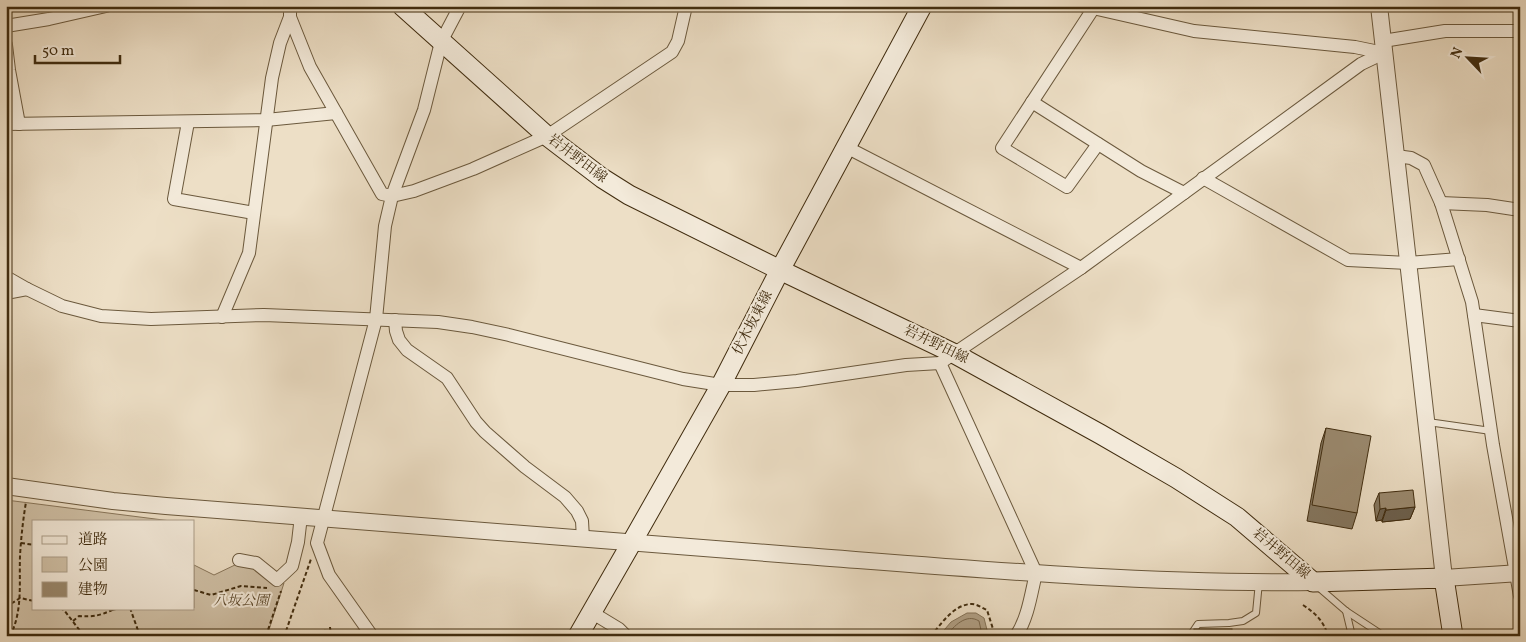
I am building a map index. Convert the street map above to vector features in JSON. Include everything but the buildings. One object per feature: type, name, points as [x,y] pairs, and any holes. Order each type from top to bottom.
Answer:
[{"type":"main road","name":"岩井野田線","points":[[402,6],[547,136],[594,173],[622,190],[1100,434],[1176,478],[1237,517],[1313,582],[1444,578]]},
{"type":"main road","name":"伏木坂東線","points":[[578,636],[721,385],[780,270],[922,6]]},
{"type":"main road","points":[[1444,578],[1452,636]]},
{"type":"street","points":[[6,26],[49,20],[106,6]]},
{"type":"street","points":[[372,636],[330,575],[317,543],[376,319],[385,226],[392,196],[424,110],[441,42],[460,6]]},
{"type":"street","points":[[290,12],[310,67],[382,194],[392,196],[414,191],[473,169],[547,136],[672,52],[678,41],[686,6]]},
{"type":"street","points":[[1379,6],[1444,578],[1518,573]]},
{"type":"street","points":[[1098,144],[1067,187],[1002,148],[1089,7],[1194,31],[1355,47],[1384,47],[1445,30],[1520,31]]},
{"type":"street","points":[[222,317],[250,253],[272,78],[290,12]]},
{"type":"street","points":[[6,45],[19,124]]},
{"type":"street","points":[[6,277],[62,306],[102,316],[150,319],[264,315],[438,322],[509,335],[683,379],[721,385],[754,385],[797,381],[948,358],[1081,268],[1384,47]]},
{"type":"street","points":[[1032,102],[1141,171],[1184,193]]},
{"type":"street","points":[[6,124],[266,120],[336,112]]},
{"type":"street","points":[[188,122],[174,199],[254,213]]},
{"type":"street","points":[[846,147],[1081,268]]},
{"type":"street","points":[[1396,156],[1411,158],[1424,165],[1441,203],[1472,302],[1491,431],[1518,573],[1520,596]]},
{"type":"street","points":[[1204,178],[1348,260],[1408,263],[1459,259]]},
{"type":"street","points":[[1441,203],[1486,205],[1520,210]]},
{"type":"street","points":[[6,293],[27,289]]},
{"type":"street","points":[[1474,314],[1520,321]]},
{"type":"street","points":[[395,320],[399,340],[406,350],[447,378],[476,422],[485,432],[525,467],[565,497],[582,521],[583,539]]},
{"type":"street","points":[[948,358],[1036,573],[1029,603],[1021,628],[1016,636]]},
{"type":"street","points":[[6,486],[130,502],[1036,573],[1129,579],[1313,582]]},
{"type":"street","points":[[239,560],[256,564],[277,580],[292,566],[298,542],[301,516]]},
{"type":"street","points":[[591,612],[619,629],[626,636]]},
{"type":"lane","points":[[1426,421],[1491,431]]},
{"type":"lane","points":[[1190,636],[1198,624],[1244,621],[1256,613],[1259,582]]},
{"type":"lane","points":[[1313,582],[1346,611],[1384,636]]},
{"type":"lane","points":[[1346,611],[1352,636]]},
{"type":"path","points":[[10,636],[15,626],[20,598],[21,543],[28,490]]},
{"type":"path","points":[[21,543],[32,545]]},
{"type":"path","points":[[286,631],[317,543]]},
{"type":"path","points":[[195,590],[211,595],[241,586],[274,588]]},
{"type":"path","points":[[266,636],[282,589]]},
{"type":"path","points":[[6,607],[20,598],[32,600]]},
{"type":"path","points":[[931,636],[945,619],[957,609],[970,604],[978,605],[987,610],[991,620],[991,636]]},
{"type":"path","points":[[1303,605],[1314,612],[1325,626],[1328,636]]},
{"type":"path","points":[[64,610],[84,636]]},
{"type":"path","points":[[72,621],[79,616],[100,616],[110,610]]},
{"type":"path","points":[[131,610],[140,636]]},
{"type":"path","points":[[330,627],[331,636]]},
{"type":"green space","name":"八坂公園","points":[[6,500],[163,520],[32,520],[32,610],[195,610],[195,566],[214,575],[237,564],[253,565],[284,583],[267,636],[6,636]]},
{"type":"green space","points":[[324,630],[340,632],[360,630],[364,636],[323,636]]},
{"type":"water","points":[[967,613],[976,613],[984,618],[987,630],[985,636],[939,636],[951,622]]}]
